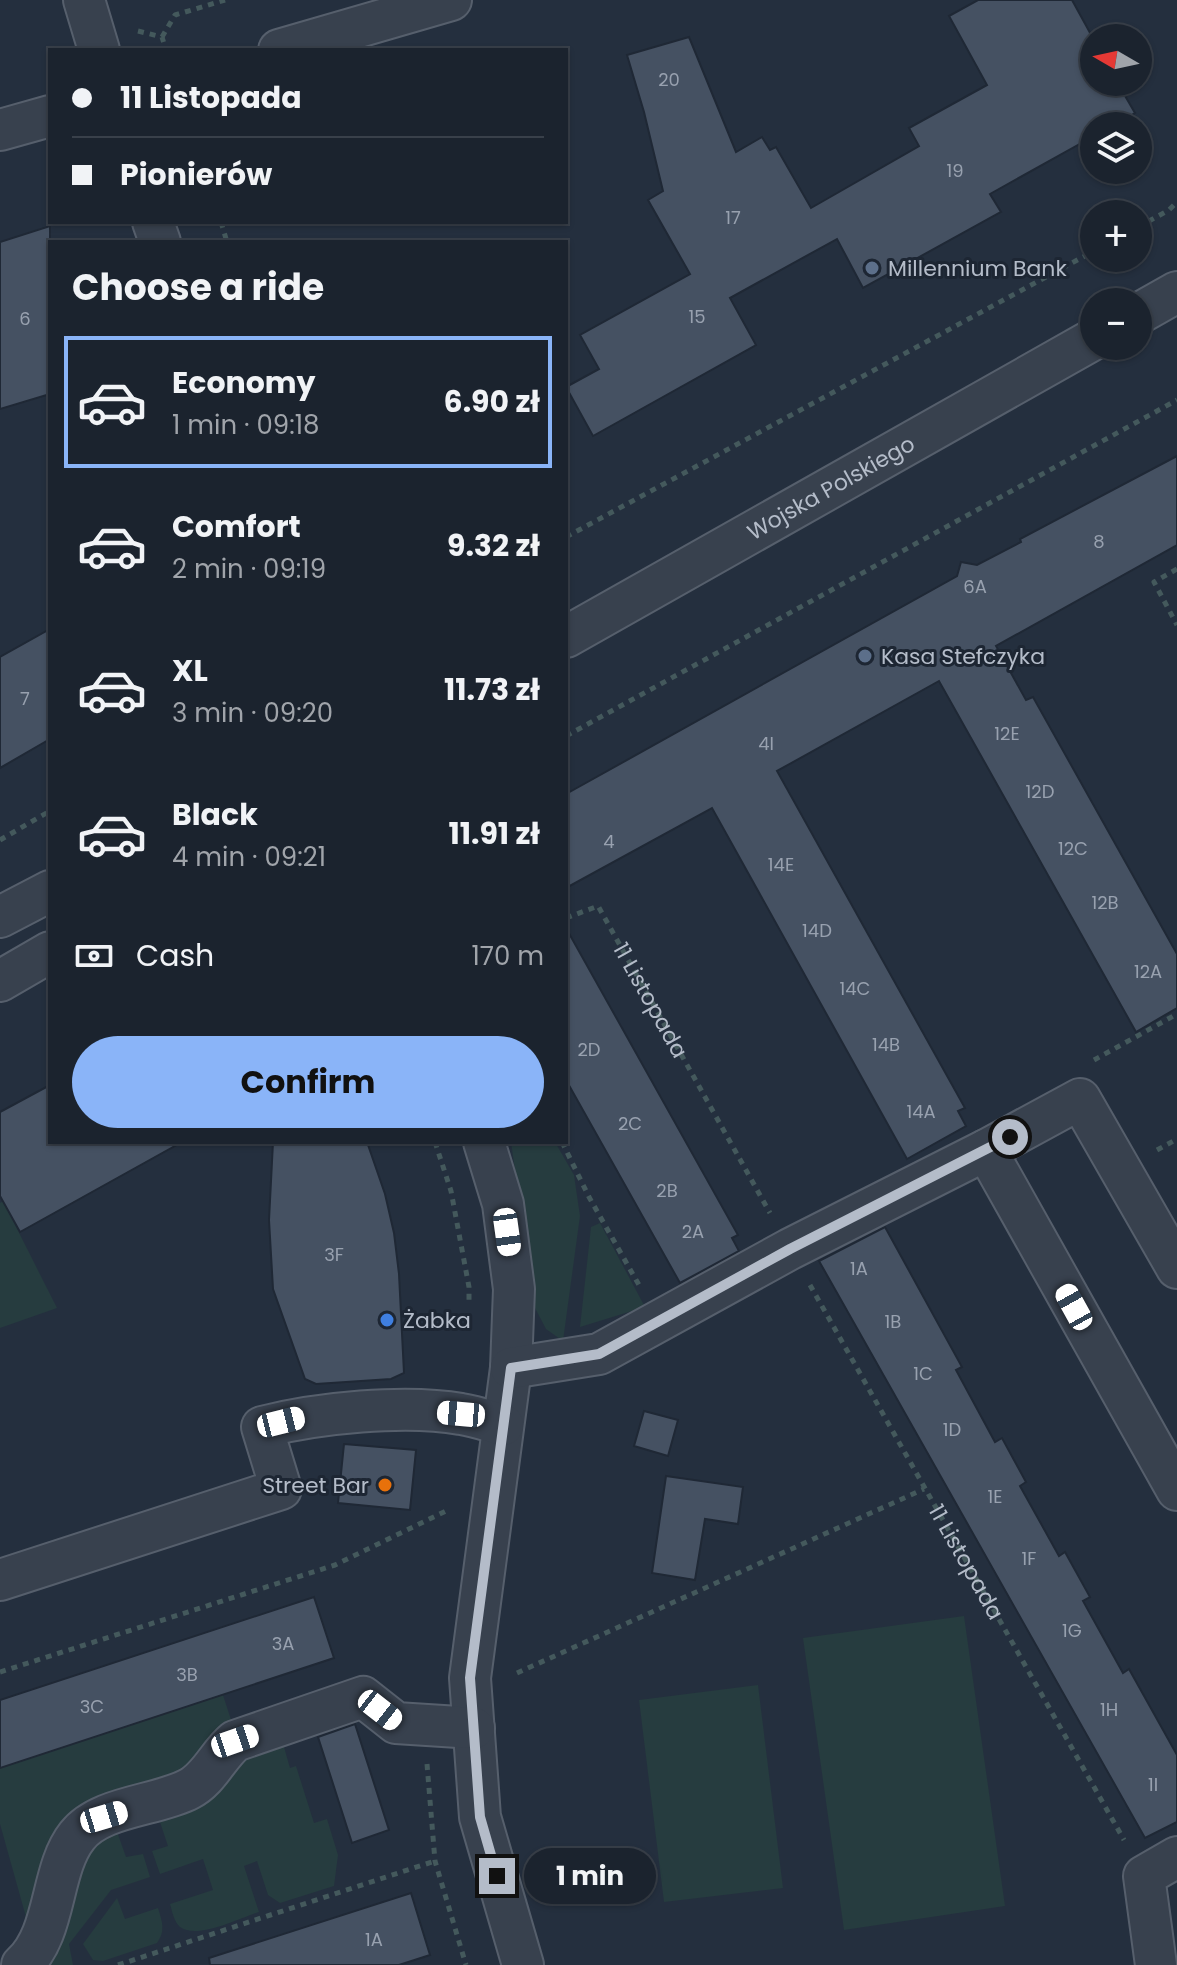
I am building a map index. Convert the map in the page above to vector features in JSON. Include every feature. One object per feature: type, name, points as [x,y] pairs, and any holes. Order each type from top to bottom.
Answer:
[{"type":"street","points":[[84,0],[98,48]]},
{"type":"street","points":[[286,48],[451,0]]},
{"type":"street","points":[[0,130],[48,117]]},
{"type":"street","points":[[1152,306],[1177,292]]},
{"type":"street","name":"Wojska Polskiego","points":[[568,636],[1080,347]]},
{"type":"street","points":[[0,917],[48,892]]},
{"type":"street","points":[[0,981],[48,953]]},
{"type":"street","points":[[511,1368],[599,1354],[790,1249],[1080,1099],[1177,1268]]},
{"type":"street","points":[[485,1144],[503,1204],[514,1289],[511,1368],[470,1678],[480,1817],[523,1965]]},
{"type":"street","points":[[986,1150],[1177,1490]]},
{"type":"street","points":[[0,1580],[281,1489],[262,1427],[300,1417],[418,1410],[461,1414],[503,1425]]},
{"type":"street","points":[[22,1965],[39,1946],[70,1849],[84,1829],[104,1817],[188,1790],[200,1782],[235,1741],[363,1697],[396,1723],[474,1728]]},
{"type":"street","points":[[1156,1965],[1160,1866]]},
{"type":"path","points":[[162,37],[175,15],[225,0]]},
{"type":"path","points":[[1152,219],[1177,202]]},
{"type":"path","points":[[568,536],[1080,259]]},
{"type":"path","points":[[568,735],[1177,400]]},
{"type":"path","points":[[1177,569],[1154,582],[1177,625]]},
{"type":"path","points":[[0,840],[48,812]]},
{"type":"path","name":"11 Listopada","points":[[568,917],[598,906],[924,1489],[1160,1866]]},
{"type":"path","points":[[1084,1065],[1177,1014]]},
{"type":"path","points":[[563,1144],[589,1197],[659,1321]]},
{"type":"path","points":[[517,1673],[924,1489]]},
{"type":"path","points":[[0,1672],[335,1565],[448,1510]]},
{"type":"path","points":[[118,1965],[435,1861]]},
{"type":"green space","points":[[511,1144],[556,1144],[574,1175],[580,1216],[563,1341],[546,1329],[534,1306]]},
{"type":"green space","points":[[3,1201],[57,1308],[0,1328],[0,1203]]},
{"type":"green space","points":[[600,1223],[645,1307],[580,1327],[591,1227]]},
{"type":"green space","points":[[964,1616],[1005,1906],[844,1930],[803,1638]]},
{"type":"green space","points":[[758,1685],[783,1888],[664,1902],[639,1700]]},
{"type":"green space","points":[[223,1695],[234,1729],[201,1765],[92,1812],[31,1935],[0,1824],[0,1768]]},
{"type":"green space","points":[[297,1738],[298,1741],[284,1747],[290,1768],[296,1766],[314,1823],[327,1819],[338,1855],[334,1886],[280,1903],[268,1895],[257,1861],[244,1866],[259,1912],[207,1930],[180,1927],[170,1904],[213,1890],[203,1859],[160,1874],[152,1851],[168,1846],[157,1813],[236,1756]]},
{"type":"green space","points":[[115,1826],[126,1857],[143,1854],[150,1877],[111,1890],[69,1944],[73,1965],[40,1965],[77,1863]]},
{"type":"green space","points":[[117,1898],[125,1919],[158,1908],[162,1934],[157,1943],[103,1961],[93,1960],[83,1944]]},
{"type":"building","points":[[978,0],[1072,0],[1085,24],[1080,24],[1080,96],[1125,96],[1134,112],[1080,112],[1080,144],[990,194],[1001,212],[863,288],[837,239],[730,298],[756,345],[593,436],[568,391],[568,386],[599,369],[580,335],[690,274],[648,200],[663,191],[627,55],[689,37],[736,152],[762,137],[770,150],[776,147],[811,208],[919,146],[909,128],[987,85],[949,16]]},
{"type":"building","points":[[50,226],[48,395],[0,409],[0,242]]},
{"type":"building","points":[[1177,456],[1177,545],[996,646],[1026,700],[1033,697],[1177,954],[1177,1008],[1136,1032],[939,681],[777,771],[965,1108],[958,1111],[966,1126],[907,1159],[712,808],[568,887],[568,793],[957,576],[961,562],[977,565],[1021,542],[1020,539]]},
{"type":"building","points":[[48,630],[48,740],[0,768],[0,657]]},
{"type":"building","points":[[568,932],[738,1235],[732,1238],[739,1251],[680,1283],[568,1084]]},
{"type":"building","points":[[48,1086],[48,1144],[178,1144],[20,1232],[0,1196],[0,1112]]},
{"type":"building","points":[[273,1144],[368,1144],[385,1194],[394,1233],[404,1373],[391,1379],[316,1384],[305,1379],[273,1289],[269,1220]]},
{"type":"building","points":[[885,1227],[962,1367],[956,1370],[995,1442],[1002,1438],[1026,1482],[1020,1486],[1059,1556],[1065,1552],[1090,1597],[1083,1601],[1123,1673],[1129,1669],[1177,1755],[1177,1822],[1145,1838],[819,1261]]},
{"type":"building","points":[[644,1411],[678,1420],[668,1456],[634,1446]]},
{"type":"building","points":[[344,1444],[416,1450],[410,1510],[338,1503]]},
{"type":"building","points":[[666,1476],[743,1487],[738,1524],[705,1519],[695,1580],[652,1573]]},
{"type":"building","points":[[314,1597],[334,1658],[0,1768],[0,1700]]},
{"type":"building","points":[[355,1724],[389,1830],[352,1843],[318,1737]]},
{"type":"building","points":[[411,1893],[430,1955],[399,1965],[210,1965],[209,1958]]},
{"type":"place","name":"Millennium Bank","points":[[872,268]]},
{"type":"place","name":"Kasa Stefczyka","points":[[865,656]]},
{"type":"place","name":"Żabka","points":[[387,1320]]},
{"type":"place","name":"Street Bar","points":[[385,1485]]},
{"type":"route","points":[[497,1876],[480,1817],[470,1678],[511,1368],[599,1354],[790,1249],[1010,1137]]}]
